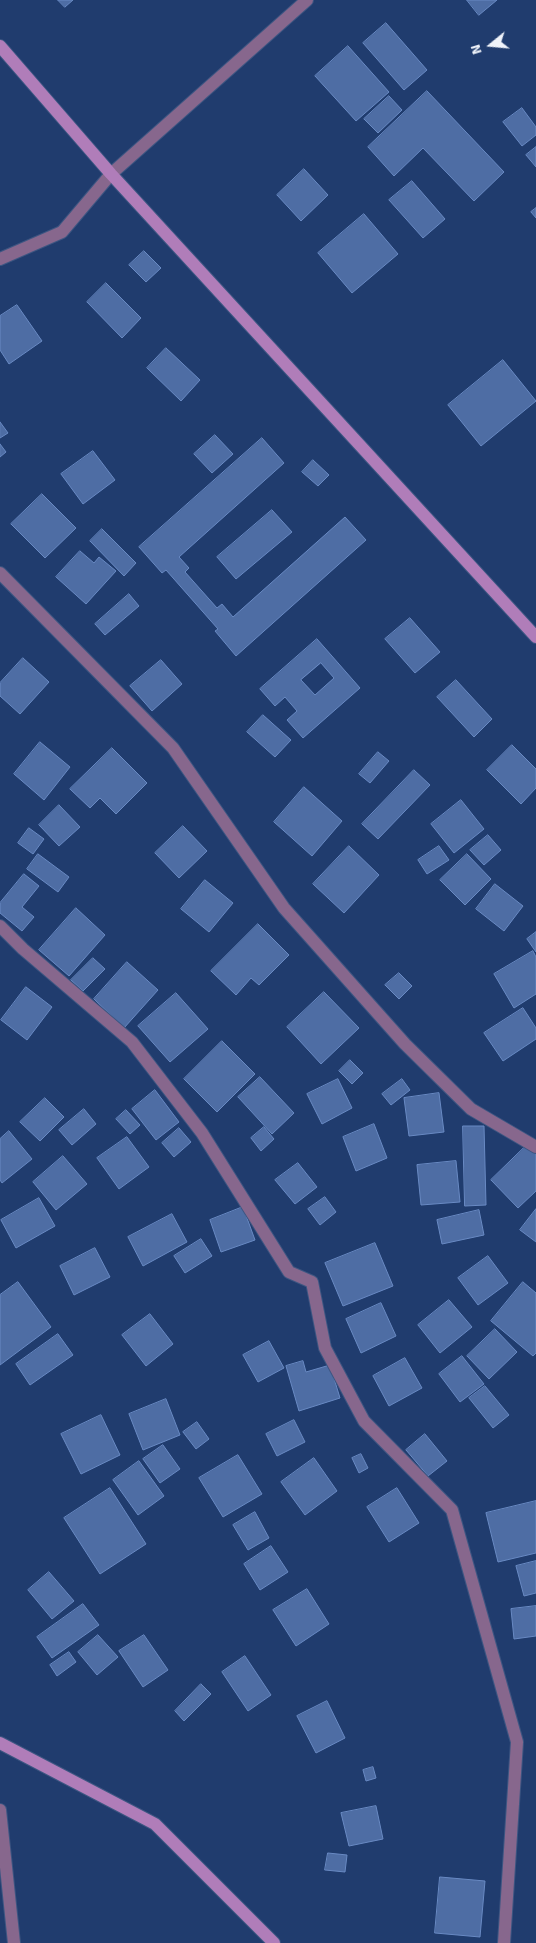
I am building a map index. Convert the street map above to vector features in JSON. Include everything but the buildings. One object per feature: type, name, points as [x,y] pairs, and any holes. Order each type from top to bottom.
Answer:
[{"type":"street","points":[[0,259],[62,232],[111,174],[307,0]]},
{"type":"street","points":[[0,46],[111,174],[536,637]]},
{"type":"street","points":[[0,574],[173,748],[284,908],[405,1044],[471,1109],[536,1147]]},
{"type":"street","points":[[0,926],[23,950],[132,1042],[202,1133],[289,1272],[312,1282],[325,1348],[364,1420],[452,1510],[517,1742],[504,1943]]},
{"type":"street","points":[[0,1742],[155,1824],[274,1943]]},
{"type":"street","points":[[0,1810],[14,1943]]}]
